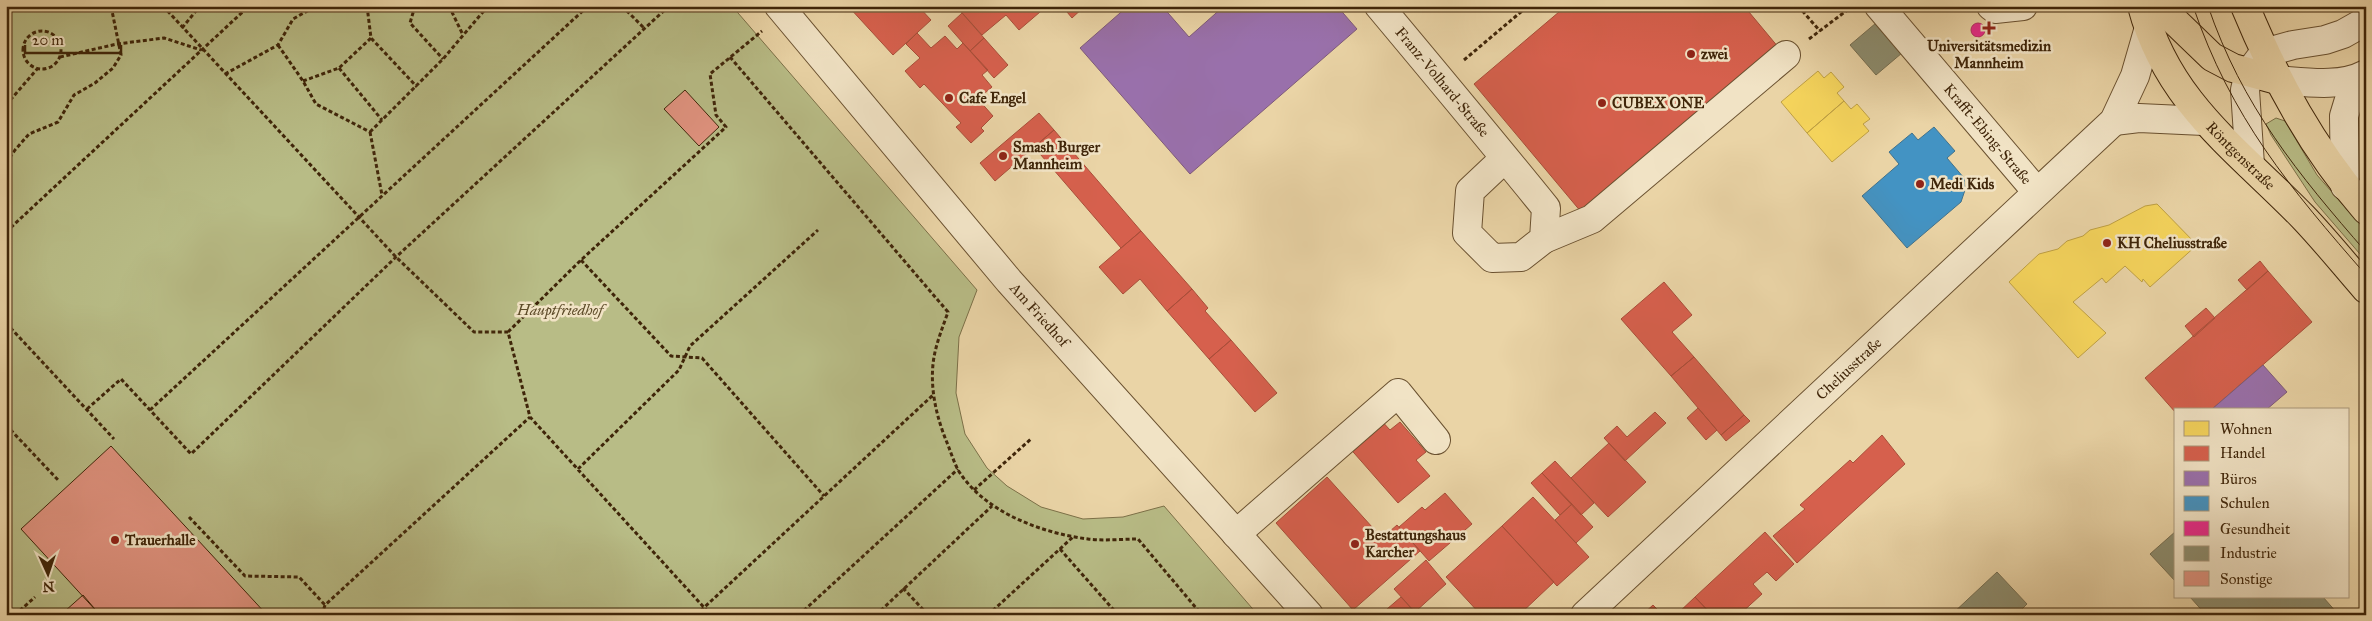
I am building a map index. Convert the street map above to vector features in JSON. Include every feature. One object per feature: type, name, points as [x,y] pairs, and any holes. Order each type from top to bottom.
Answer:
[{"type":"main road","points":[[2159,6],[2212,57],[2256,63],[2277,80],[2305,128],[2345,186],[2366,210]]},
{"type":"main road","points":[[2246,6],[2256,63]]},
{"type":"main road","name":"Röntgenstraße","points":[[2145,19],[2165,66],[2204,121],[2304,218],[2366,289]]},
{"type":"street","name":"Franz-Volhard-Straße","points":[[1379,6],[1546,208],[1544,239]]},
{"type":"street","name":"Krafft-Ebing-Straße","points":[[1879,6],[2037,192]]},
{"type":"street","points":[[1991,6],[1996,9],[2023,6]]},
{"type":"street","name":"Am Friedhof","points":[[782,9],[1009,281],[1309,615]]},
{"type":"street","name":"Cheliusstraße","points":[[1585,615],[2114,121],[2135,76],[2145,19]]},
{"type":"street","points":[[2250,165],[2245,98],[2256,63],[2293,45],[2325,40],[2343,34],[2366,21]]},
{"type":"street","points":[[1506,158],[1470,191],[1467,233],[1492,258],[1521,257],[1544,239],[1592,219],[1786,55]]},
{"type":"street","points":[[2277,80],[2312,83],[2360,77],[2344,116],[2345,186]]},
{"type":"street","points":[[2114,121],[2148,118],[2204,121]]},
{"type":"street","points":[[1236,534],[1398,393],[1436,440]]},
{"type":"path","points":[[6,163],[29,134],[58,122],[74,95],[95,83],[113,68],[121,55],[111,6]]},
{"type":"path","points":[[163,6],[225,75],[396,257],[474,332],[508,332],[581,260],[726,128],[716,114],[710,74],[782,9]]},
{"type":"path","points":[[182,28],[200,6]]},
{"type":"path","points":[[6,232],[249,6]]},
{"type":"path","points":[[225,75],[278,45],[293,19],[316,6]]},
{"type":"path","points":[[367,6],[371,38],[416,87]]},
{"type":"path","points":[[415,6],[410,23],[443,59]]},
{"type":"path","points":[[450,6],[463,35]]},
{"type":"path","points":[[370,132],[443,59],[488,6]]},
{"type":"path","points":[[150,410],[358,216],[588,6]]},
{"type":"path","points":[[622,6],[645,29]]},
{"type":"path","points":[[88,409],[121,379],[191,454],[396,257],[670,6]]},
{"type":"path","points":[[1440,80],[1528,6]]},
{"type":"path","points":[[1798,6],[1820,31]]},
{"type":"path","points":[[1786,55],[1853,6]]},
{"type":"path","points":[[44,31],[55,35],[61,45],[60,57],[55,64],[47,68],[38,68],[28,63],[23,52],[25,41],[33,33],[44,31]]},
{"type":"path","points":[[60,57],[118,44],[164,38],[202,50]]},
{"type":"path","points":[[303,81],[339,68],[371,38]]},
{"type":"path","points":[[278,45],[303,81],[316,104],[370,132]]},
{"type":"path","points":[[730,57],[948,312],[935,353],[933,395],[943,434],[958,469],[974,490],[992,506],[1013,518],[1089,539],[1138,539],[1202,615]]},
{"type":"path","points":[[6,105],[38,68]]},
{"type":"path","points":[[339,68],[382,120]]},
{"type":"path","points":[[370,132],[382,195]]},
{"type":"path","points":[[578,469],[679,370],[690,346],[818,230]]},
{"type":"path","points":[[581,260],[671,356],[702,358],[824,496]]},
{"type":"path","points":[[6,323],[114,439]]},
{"type":"path","points":[[508,332],[530,417],[711,615]]},
{"type":"path","points":[[696,615],[933,395]]},
{"type":"path","points":[[322,615],[326,605],[530,417]]},
{"type":"path","points":[[6,425],[59,481]]},
{"type":"path","points":[[974,490],[1032,438]]},
{"type":"path","points":[[799,615],[958,469]]},
{"type":"path","points":[[876,615],[992,506]]},
{"type":"path","points":[[189,517],[245,576],[299,577],[326,605]]},
{"type":"path","points":[[988,615],[1074,536]]},
{"type":"path","points":[[1060,549],[1118,615]]},
{"type":"path","points":[[903,588],[928,615]]},
{"type":"path","points":[[15,615],[34,597]]},
{"type":"green space","name":"Hauptfriedhof","points":[[6,6],[732,6],[977,290],[959,337],[956,393],[965,434],[987,468],[1007,486],[1041,507],[1083,519],[1123,517],[1164,506],[1258,615],[6,615]]},
{"type":"green space","points":[[2276,118],[2285,121],[2317,175],[2366,231],[2366,261],[2315,202],[2271,135],[2266,124]]},
{"type":"building: Wohnen","points":[[1818,71],[1824,78],[1831,72],[1844,87],[1837,93],[1844,101],[1807,133],[1781,102]]},
{"type":"building: Wohnen","points":[[1844,101],[1851,109],[1857,104],[1870,119],[1863,124],[1869,131],[1832,162],[1807,133]]},
{"type":"building: Wohnen","points":[[2157,204],[2197,245],[2150,287],[2143,279],[2142,282],[2125,266],[2106,283],[2102,278],[2073,302],[2106,333],[2078,358],[2009,282],[2039,254],[2058,249],[2067,241],[2083,236],[2090,230],[2109,225],[2145,206]]},
{"type":"building: Handel","points":[[848,6],[918,6],[931,20],[893,55]]},
{"type":"building: Handel","points":[[956,6],[1047,6],[1019,30],[1006,15],[982,35]]},
{"type":"building: Handel","points":[[1062,6],[1085,6],[1072,18]]},
{"type":"building: Handel","name":"CUBEX ONE","points":[[1566,6],[1744,6],[1779,48],[1582,213],[1474,84]]},
{"type":"building: Handel","points":[[962,13],[984,38],[970,51],[948,26]]},
{"type":"building: Handel","points":[[917,33],[931,48],[945,36],[957,49],[963,43],[988,70],[982,75],[992,87],[978,99],[993,116],[981,128],[984,131],[971,143],[956,127],[961,123],[924,84],[920,88],[905,71],[920,58],[906,44]]},
{"type":"building: Handel","points":[[984,38],[1008,65],[994,78],[970,51]]},
{"type":"building: Handel","points":[[1039,113],[1054,130],[995,181],[980,163]]},
{"type":"building: Handel","points":[[1054,130],[1141,231],[1121,248],[1034,147]]},
{"type":"building: Handel","points":[[1141,231],[1192,289],[1167,311],[1140,279],[1123,294],[1099,267]]},
{"type":"building: Handel","points":[[2260,261],[2268,271],[2247,290],[2238,280]]},
{"type":"building: Handel","points":[[2268,271],[2312,322],[2213,408],[2174,408],[2174,411],[2145,378]]},
{"type":"building: Handel","points":[[1664,282],[1692,315],[1672,332],[1694,357],[1671,376],[1621,319]]},
{"type":"building: Handel","points":[[1192,289],[1208,308],[1205,311],[1231,340],[1209,359],[1167,311]]},
{"type":"building: Handel","points":[[2206,308],[2215,318],[2194,337],[2185,326]]},
{"type":"building: Handel","points":[[1231,340],[1277,393],[1255,412],[1209,359]]},
{"type":"building: Handel","points":[[1694,357],[1744,415],[1721,435],[1671,376]]},
{"type":"building: Handel","points":[[1698,408],[1717,430],[1706,440],[1687,418]]},
{"type":"building: Handel","points":[[1655,412],[1666,423],[1625,461],[1604,438],[1617,426],[1627,437]]},
{"type":"building: Handel","points":[[1744,415],[1750,421],[1726,441],[1721,435]]},
{"type":"building: Handel","points":[[1379,418],[1390,430],[1400,422],[1426,452],[1416,460],[1430,476],[1398,503],[1347,445]]},
{"type":"building: Handel","points":[[1882,435],[1905,464],[1797,563],[1773,536],[1805,509],[1800,505],[1850,460],[1853,463]]},
{"type":"building: Handel","points":[[1609,443],[1646,482],[1608,517],[1571,478]]},
{"type":"building: Handel","points":[[1555,461],[1594,503],[1581,515],[1542,473]]},
{"type":"building: Handel","points":[[1542,473],[1572,504],[1560,515],[1531,483]]},
{"type":"building: Handel","name":"Bestattungshaus Karcher","points":[[1327,477],[1382,538],[1397,525],[1420,551],[1353,610],[1276,523]]},
{"type":"building: Handel","points":[[1445,493],[1472,524],[1429,561],[1399,527],[1422,507],[1425,510]]},
{"type":"building: Handel","points":[[1533,497],[1589,557],[1557,586],[1502,526]]},
{"type":"building: Handel","points":[[1572,504],[1593,527],[1576,543],[1555,520]]},
{"type":"building: Handel","points":[[1502,526],[1554,582],[1519,615],[1481,615],[1446,577]]},
{"type":"building: Handel","points":[[1765,532],[1794,564],[1776,581],[1767,572],[1753,584],[1762,594],[1739,615],[1712,615],[1695,597]]},
{"type":"building: Handel","points":[[1426,560],[1446,584],[1415,612],[1394,589]]},
{"type":"building: Handel","points":[[1401,597],[1417,615],[1380,615]]},
{"type":"building: Handel","points":[[1695,597],[1712,615],[1676,615]]},
{"type":"building: Handel","points":[[1653,605],[1663,615],[1642,615]]},
{"type":"building: Büros","points":[[1128,6],[1162,6],[1189,37],[1224,6],[1337,6],[1357,29],[1190,174],[1080,48]]},
{"type":"building: Büros","points":[[2263,365],[2287,392],[2268,408],[2213,408]]},
{"type":"building: Schulen","name":"Medi Kids","points":[[1934,127],[1955,151],[1947,158],[1964,178],[1965,190],[1961,202],[1907,248],[1862,196],[1899,164],[1889,152],[1912,133],[1918,140]]},
{"type":"building: Gesundheit","points":[[1978,23],[1983,25],[1985,30],[1983,35],[1978,37],[1973,35],[1971,30],[1973,25]]},
{"type":"building: Industrie","points":[[1876,23],[1902,53],[1876,75],[1850,45]]},
{"type":"building: Industrie","points":[[2174,533],[2174,580],[2150,554]]},
{"type":"building: Industrie","points":[[1997,572],[2027,604],[2016,615],[1951,615]]},
{"type":"building: Industrie","points":[[2191,598],[2324,598],[2338,614],[2206,615]]},
{"type":"building: Sonstige","points":[[685,90],[719,127],[699,146],[664,109]]},
{"type":"building: Sonstige","name":"Trauerhalle","points":[[111,446],[267,615],[100,615],[21,529]]},
{"type":"building: Sonstige","points":[[83,595],[100,615],[68,615],[65,611]]},
{"type":"tram line","points":[[2193,6],[2225,83],[2265,150],[2312,212],[2366,275]]},
{"type":"tram line","points":[[2208,6],[2237,76],[2274,137],[2317,195],[2366,252]]},
{"type":"place","name":"Universitätsmedizin Mannheim","points":[[1989,28]]},
{"type":"place","name":"zwei","points":[[1691,54]]},
{"type":"place","name":"Cafe Engel","points":[[949,98]]},
{"type":"place","name":"CUBEX ONE","points":[[1602,103]]},
{"type":"place","name":"Smash Burger Mannheim","points":[[1003,156]]},
{"type":"place","name":"Medi Kids","points":[[1920,184]]},
{"type":"place","name":"KH Cheliusstraße","points":[[2107,243]]},
{"type":"place","name":"Trauerhalle","points":[[115,540]]},
{"type":"place","name":"Bestattungshaus Karcher","points":[[1355,544]]}]
